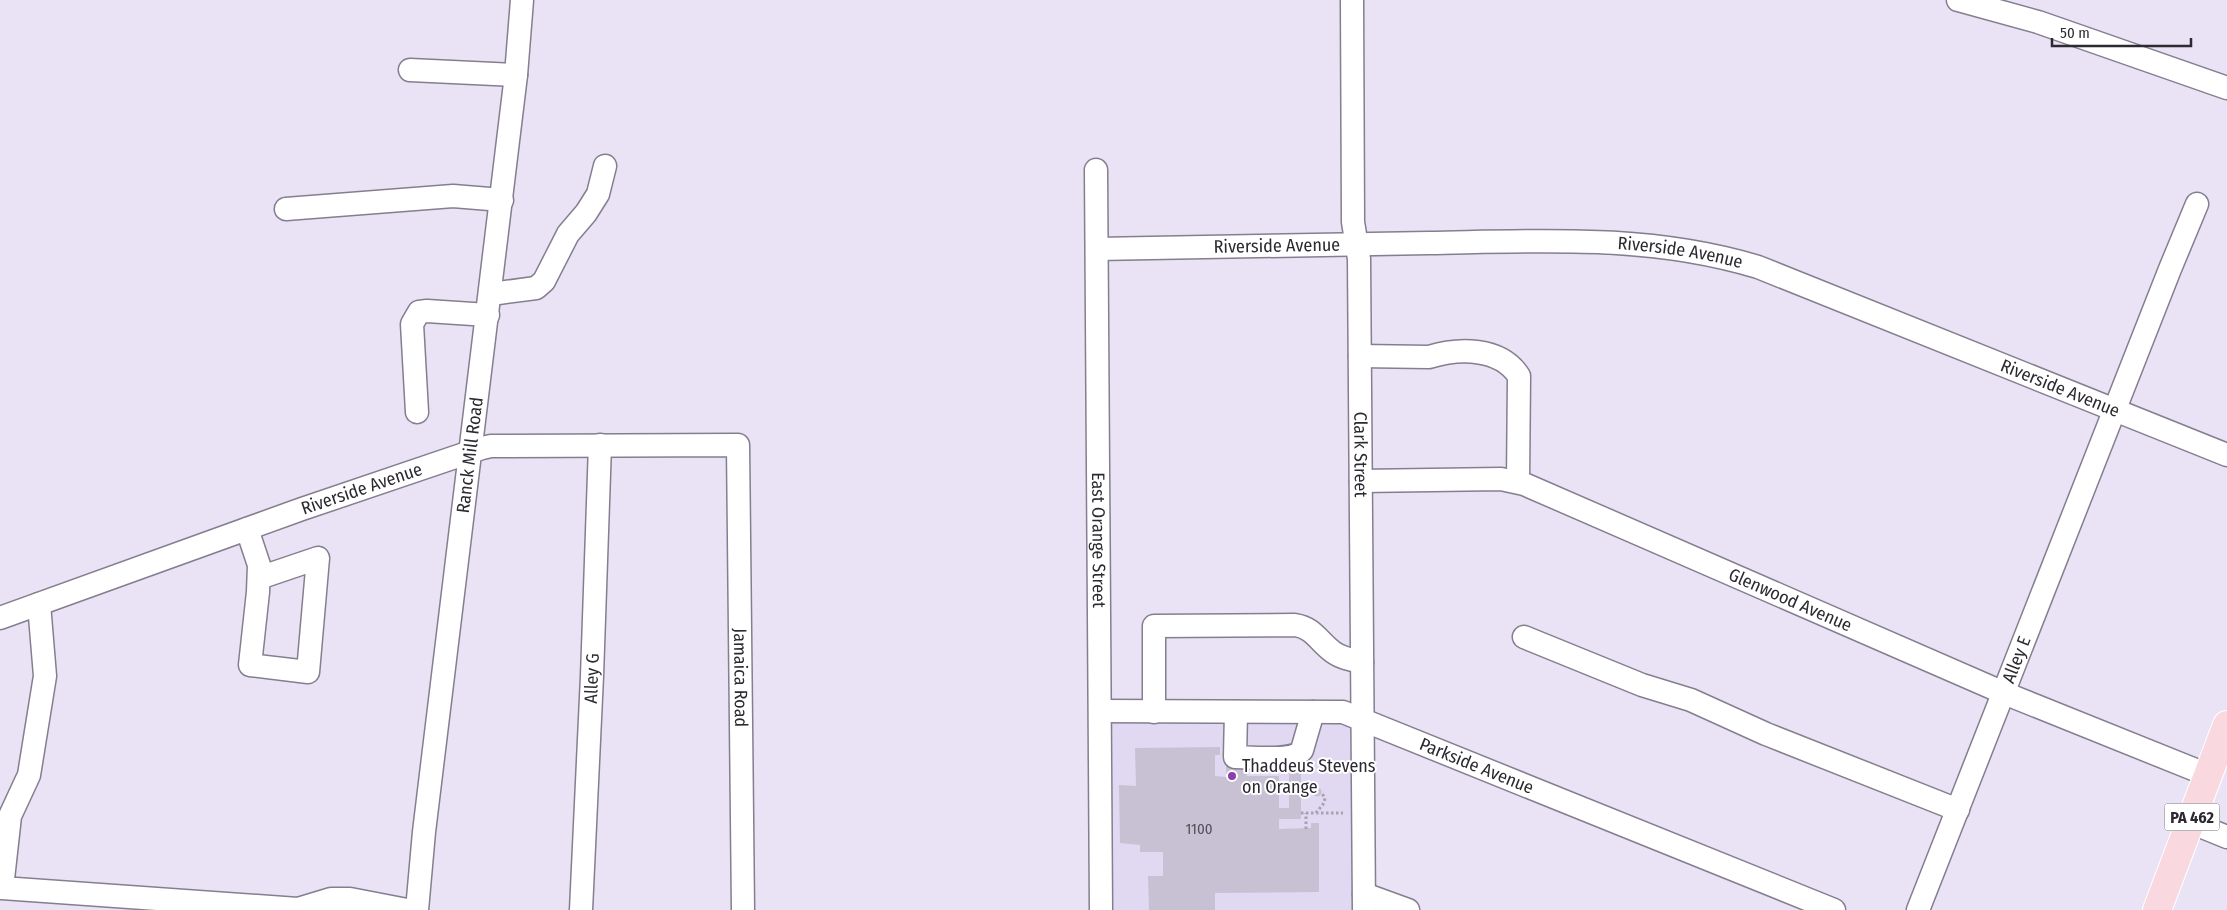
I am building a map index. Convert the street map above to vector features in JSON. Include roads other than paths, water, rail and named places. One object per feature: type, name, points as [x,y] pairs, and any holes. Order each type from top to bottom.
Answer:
[{"type":"main road","name":"PA 462","points":[[2157,910],[2227,725]]},
{"type":"street","name":"Ranck Mill Road","points":[[417,910],[425,822],[490,305],[516,75],[522,0]]},
{"type":"street","name":"Clark Street","points":[[1352,0],[1353,222],[1359,259],[1364,902]]},
{"type":"street","points":[[1958,0],[2038,22],[2227,88]]},
{"type":"street","points":[[410,70],[516,75]]},
{"type":"street","points":[[417,412],[412,324],[414,317],[419,312],[490,305],[536,288],[544,281],[568,234],[586,213],[598,194],[605,166]]},
{"type":"street","name":"East Orange Street","points":[[1096,170],[1101,910]]},
{"type":"street","points":[[286,209],[453,196],[502,200]]},
{"type":"street","name":"Alley E","points":[[1918,910],[2197,204]]},
{"type":"street","name":"Riverside Avenue","points":[[1097,248],[1532,241],[1630,242],[1676,247],[1720,255],[1758,267],[2227,455]]},
{"type":"street","points":[[1360,356],[1429,357],[1439,354],[1478,351],[1511,364],[1519,376],[1518,482]]},
{"type":"street","name":"Alley G","points":[[581,910],[600,445]]},
{"type":"street","name":"Riverside Avenue","points":[[0,618],[247,529],[471,451],[491,446],[738,445]]},
{"type":"street","name":"Jamaica Road","points":[[738,445],[743,910]]},
{"type":"street","name":"Glenwood Avenue","points":[[1361,481],[1501,479],[1518,482],[2004,693],[2208,775]]},
{"type":"street","points":[[247,529],[258,565],[250,665],[308,672],[318,558],[258,578]]},
{"type":"street","points":[[39,604],[45,676],[29,775],[10,816],[1,889],[298,909],[331,899],[350,899],[407,910]]},
{"type":"street","points":[[1154,712],[1154,626],[1301,625],[1306,626],[1332,652],[1362,662]]},
{"type":"street","points":[[1524,637],[1642,685],[1691,700],[1766,734],[1958,810]]},
{"type":"street","name":"Parkside Avenue","points":[[1101,711],[1342,712],[1834,910]]},
{"type":"street","points":[[1236,712],[1236,757],[1290,757],[1299,754],[1313,712]]},
{"type":"street","points":[[2190,822],[2227,837]]},
{"type":"street","points":[[1364,902],[1408,910]]},
{"type":"place","name":"Thaddeus Stevens on Orange","points":[[1232,776]]}]
